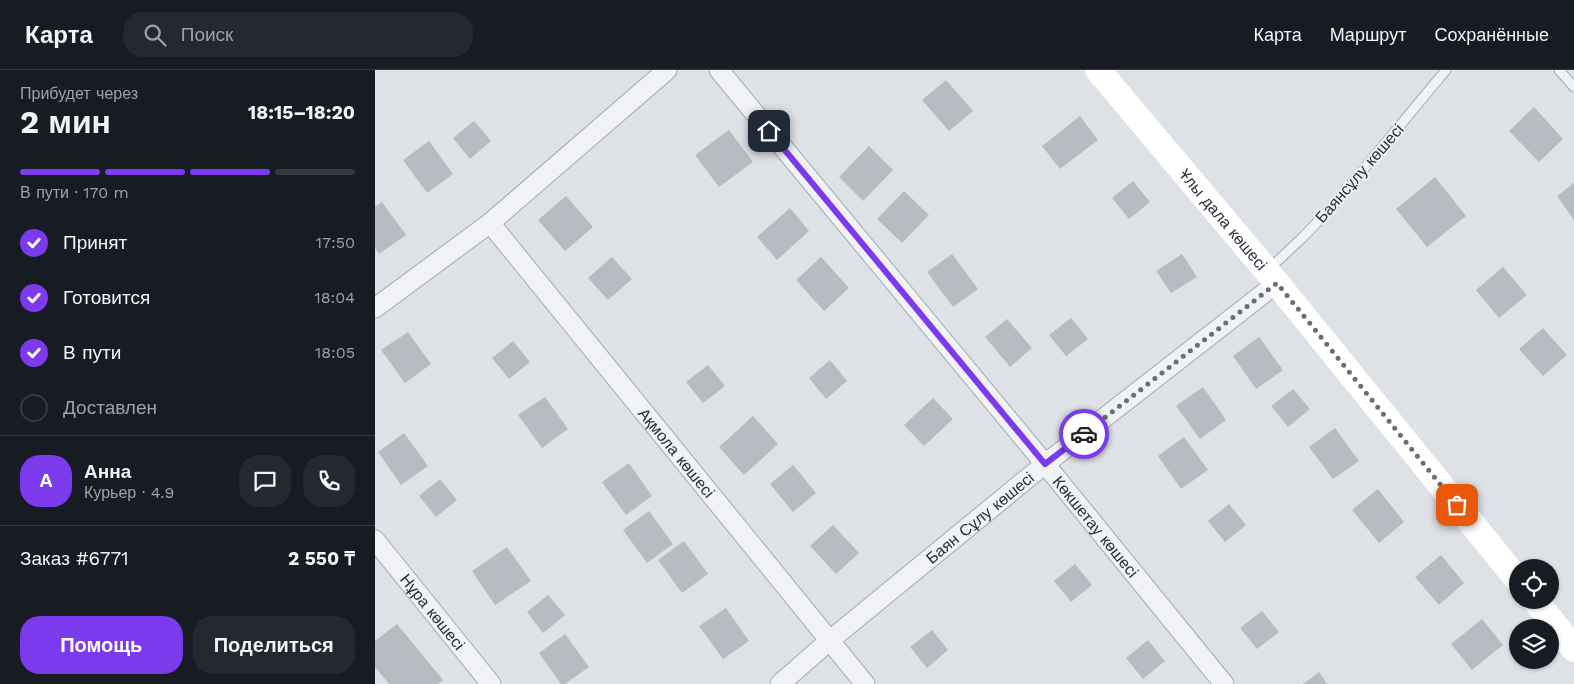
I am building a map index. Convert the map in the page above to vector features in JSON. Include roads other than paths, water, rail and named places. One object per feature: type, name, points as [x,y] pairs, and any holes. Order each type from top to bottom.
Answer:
[{"type":"street","points":[[375,308],[490,222],[667,70]]},
{"type":"street","name":"Көкшетау көшесі","points":[[719,70],[1045,464],[1224,684]]},
{"type":"street","name":"Ұлы дала көшесі","points":[[1098,70],[1272,277],[1509,569]]},
{"type":"street","name":"Ақмола көшесі","points":[[490,222],[865,684]]},
{"type":"street","name":"Баян Сұлу көшесі","points":[[780,684],[829,640],[1272,277]]},
{"type":"street","name":"Нұра көшесі","points":[[375,540],[491,684]]},
{"type":"street","points":[[1542,609],[1574,648]]},
{"type":"lane","name":"Баянсұлу көшесі","points":[[1272,277],[1302,238],[1333,206],[1446,70]]},
{"type":"lane","points":[[1559,70],[1574,87]]}]
